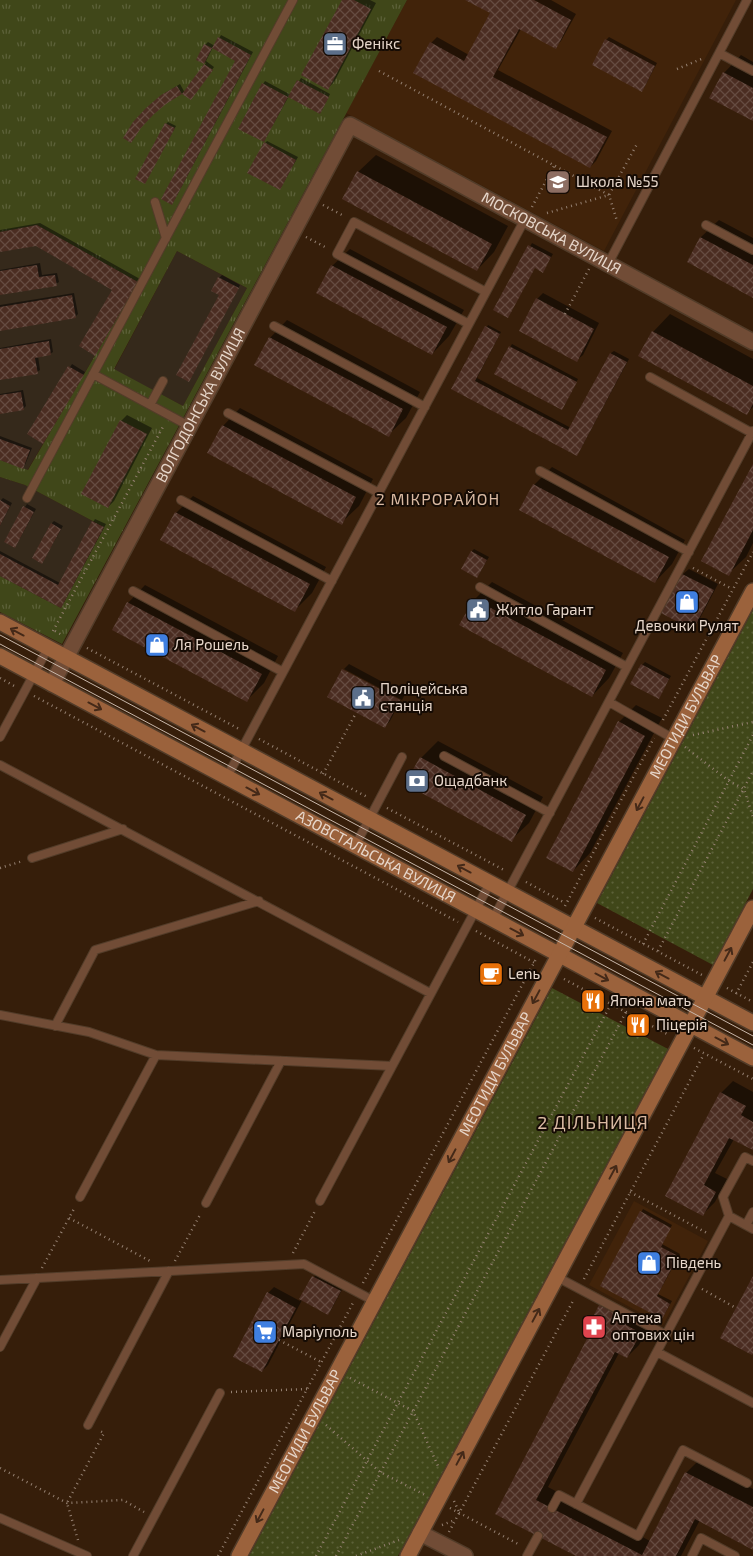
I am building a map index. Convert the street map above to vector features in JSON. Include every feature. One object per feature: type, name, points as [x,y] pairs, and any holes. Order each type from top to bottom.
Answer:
[{"type":"street","name":"ВОЛГОДОНСЬКА ВУЛИЦЯ","points":[[52,684],[350,126]]},
{"type":"street","name":"МОСКОВСЬКА ВУЛИЦЯ","points":[[350,126],[753,342]]},
{"type":"street","name":"МЕОТИДИ БУЛЬВАР","points":[[239,1556],[751,594]]},
{"type":"street","name":"АЗОВСТАЛЬСЬКА ВУЛИЦЯ","points":[[0,622],[753,1023]]},
{"type":"street","name":"АЗОВСТАЛЬСЬКА ВУЛИЦЯ","points":[[0,656],[753,1058]]},
{"type":"street","points":[[408,1556],[753,908]]},
{"type":"street","points":[[420,1532],[465,1556]]},
{"type":"lane","points":[[27,498],[293,0]]},
{"type":"lane","points":[[602,260],[622,236],[747,0]]},
{"type":"lane","points":[[719,52],[753,71]]},
{"type":"lane","points":[[155,202],[166,238]]},
{"type":"lane","points":[[227,777],[525,220]]},
{"type":"lane","points":[[469,324],[338,254],[354,222],[486,292]]},
{"type":"lane","points":[[706,225],[753,250]]},
{"type":"lane","points":[[274,326],[425,406]]},
{"type":"lane","points":[[93,374],[189,426]]},
{"type":"lane","points":[[493,919],[753,432],[650,378]]},
{"type":"lane","points":[[150,405],[163,381]]},
{"type":"lane","points":[[228,413],[379,493]]},
{"type":"lane","points":[[540,471],[689,552]]},
{"type":"lane","points":[[181,500],[332,581]]},
{"type":"lane","points":[[480,587],[627,667]]},
{"type":"lane","points":[[133,591],[283,672]]},
{"type":"lane","points":[[0,737],[48,648]]},
{"type":"lane","points":[[608,702],[674,738]]},
{"type":"lane","points":[[444,756],[550,813]]},
{"type":"lane","points":[[355,846],[402,758]]},
{"type":"lane","points":[[0,764],[430,993]]},
{"type":"lane","points":[[32,858],[123,829]]},
{"type":"lane","points":[[320,1201],[490,883]]},
{"type":"lane","points":[[55,1026],[94,950],[259,901]]},
{"type":"lane","points":[[0,1015],[90,1032],[156,1055],[392,1066]]},
{"type":"lane","points":[[80,1197],[156,1055]]},
{"type":"lane","points":[[206,1203],[282,1061]]},
{"type":"lane","points":[[753,1161],[745,1157],[723,1197],[729,1216],[749,1227],[753,1212]]},
{"type":"lane","points":[[576,1504],[729,1216]]},
{"type":"lane","points":[[0,1280],[304,1264],[374,1302]]},
{"type":"lane","points":[[88,1425],[169,1271]]},
{"type":"lane","points":[[557,1277],[666,1335]]},
{"type":"lane","points":[[0,1347],[37,1278]]},
{"type":"lane","points":[[657,1352],[753,1403]]},
{"type":"lane","points":[[133,1556],[220,1393]]},
{"type":"lane","points":[[552,1508],[559,1495],[638,1536],[683,1450],[747,1483]]},
{"type":"lane","points":[[0,1518],[84,1555]]},
{"type":"lane","points":[[0,1526],[11,1523]]},
{"type":"lane","points":[[529,1553],[538,1536]]},
{"type":"lane","points":[[692,1556],[701,1538],[735,1556]]},
{"type":"path","points":[[677,69],[719,52]]},
{"type":"path","points":[[379,71],[610,195]]},
{"type":"path","points":[[622,236],[610,195],[637,144]]},
{"type":"path","points":[[525,220],[554,165]]},
{"type":"path","points":[[525,220],[610,195]]},
{"type":"path","points":[[311,198],[354,222]]},
{"type":"path","points":[[294,230],[338,254]]},
{"type":"path","points":[[565,314],[602,260]]},
{"type":"path","points":[[55,631],[170,415]]},
{"type":"path","points":[[683,563],[751,594]]},
{"type":"path","points":[[80,644],[753,1002]]},
{"type":"path","points":[[0,678],[18,688]]},
{"type":"path","points":[[48,704],[753,1079]]},
{"type":"path","points":[[323,774],[356,712]]},
{"type":"path","points":[[674,738],[753,722]]},
{"type":"path","points":[[643,944],[753,735]]},
{"type":"path","points":[[674,738],[728,781],[744,789],[753,816]]},
{"type":"path","points":[[658,952],[753,771]]},
{"type":"path","points":[[0,868],[32,858]]},
{"type":"path","points":[[736,993],[753,962]]},
{"type":"path","points":[[218,1556],[534,963]]},
{"type":"path","points":[[316,1556],[611,1004]]},
{"type":"path","points":[[336,1556],[626,1012]]},
{"type":"path","points":[[443,1544],[704,1053]]},
{"type":"path","points":[[630,1192],[718,1238]]},
{"type":"path","points":[[37,1278],[80,1197]]},
{"type":"path","points":[[286,1265],[320,1201]]},
{"type":"path","points":[[69,1218],[169,1271],[206,1203]]},
{"type":"path","points":[[693,1285],[736,1308]]},
{"type":"path","points":[[279,1340],[321,1362]]},
{"type":"path","points":[[338,1371],[413,1410],[460,1513],[529,1553]]},
{"type":"path","points":[[220,1393],[307,1389]]},
{"type":"path","points":[[314,1415],[380,1472],[437,1501]]},
{"type":"path","points":[[84,1555],[67,1503],[104,1433]]},
{"type":"path","points":[[0,1468],[67,1503],[123,1500],[154,1517]]},
{"type":"shaded area","name":"Школа №55","points":[[407,0],[736,0],[604,251],[346,113]]},
{"type":"shaded area","points":[[37,225],[138,282],[27,471],[0,460],[0,232]]},
{"type":"shaded area","points":[[177,251],[247,288],[183,406],[114,370]]},
{"type":"shaded area","points":[[0,477],[25,485],[104,527],[61,608],[0,576]]},
{"type":"shaded area","name":"Південь","points":[[634,1201],[708,1241],[663,1325],[589,1285]]},
{"type":"green space","points":[[0,0],[407,0],[62,644],[0,612],[0,576],[61,608],[104,527],[25,485],[0,477],[0,460],[28,470],[138,282],[37,225],[0,232]],"holes":[[[177,251],[247,288],[183,406],[114,369]]]},
{"type":"green space","points":[[753,610],[753,889],[713,965],[597,903]]},
{"type":"green space","points":[[552,988],[668,1049],[398,1556],[249,1556]]},
{"type":"building","points":[[342,0],[354,0],[371,9],[328,90],[301,75]]},
{"type":"building","points":[[465,0],[534,0],[571,20],[556,49],[519,29],[493,77],[607,137],[590,168],[413,73],[430,42],[464,61],[490,13]]},
{"type":"building","points":[[218,37],[251,55],[172,205],[161,199],[235,61],[212,48]]},
{"type":"building","points":[[605,39],[655,66],[642,92],[592,65]]},
{"type":"building","points":[[204,44],[212,48],[204,64],[196,60]]},
{"type":"building","points":[[204,64],[213,70],[191,100],[182,94]]},
{"type":"building","points":[[723,72],[753,88],[753,121],[709,98]]},
{"type":"building","points":[[297,80],[329,97],[320,114],[288,97]]},
{"type":"building","points":[[262,83],[288,97],[264,142],[238,129]]},
{"type":"building","points":[[177,86],[182,94],[153,115],[131,143],[123,138],[133,122],[146,108],[161,95]]},
{"type":"building","points":[[165,123],[175,128],[145,184],[135,179]]},
{"type":"building","points":[[264,142],[296,160],[280,190],[247,173]]},
{"type":"building","points":[[357,171],[492,244],[477,271],[342,199]]},
{"type":"building","points":[[37,225],[138,282],[95,356],[79,346],[112,290],[36,246],[0,252],[0,232]]},
{"type":"building","points":[[700,237],[753,265],[753,298],[687,262]]},
{"type":"building","points":[[528,245],[551,257],[543,273],[535,268],[508,318],[493,310]]},
{"type":"building","points":[[37,265],[39,277],[55,275],[57,286],[0,295],[0,271]]},
{"type":"building","points":[[331,265],[447,327],[432,355],[316,293]]},
{"type":"building","points":[[218,277],[239,288],[189,382],[176,375],[219,295],[211,291]]},
{"type":"building","points":[[72,295],[76,318],[0,331],[0,307]]},
{"type":"building","points":[[536,298],[594,329],[577,362],[519,331]]},
{"type":"building","points":[[485,326],[500,334],[475,381],[568,430],[610,353],[627,362],[577,456],[451,389]]},
{"type":"building","points":[[652,331],[753,386],[753,404],[747,415],[638,356]]},
{"type":"building","points":[[269,337],[403,409],[389,437],[254,365]]},
{"type":"building","points":[[49,341],[51,355],[35,358],[38,374],[0,380],[0,349]]},
{"type":"building","points":[[509,346],[577,382],[562,410],[494,374]]},
{"type":"building","points":[[68,366],[84,375],[43,444],[27,434]]},
{"type":"building","points":[[21,392],[24,410],[0,414],[0,395]]},
{"type":"building","points":[[120,420],[147,434],[108,508],[81,494]]},
{"type":"building","points":[[222,425],[356,497],[342,525],[207,453]]},
{"type":"building","points":[[0,439],[30,450],[23,469],[0,460]]},
{"type":"building","points":[[753,464],[753,530],[729,576],[701,561]]},
{"type":"building","points":[[533,484],[669,557],[655,583],[519,510]]},
{"type":"building","points":[[0,500],[10,506],[0,526]]},
{"type":"building","points":[[23,506],[34,512],[15,548],[4,542]]},
{"type":"building","points":[[175,512],[310,584],[295,612],[160,540]]},
{"type":"building","points":[[92,521],[104,527],[61,608],[0,576],[0,554],[58,585]]},
{"type":"building","points":[[51,523],[61,529],[42,564],[32,558]]},
{"type":"building","points":[[471,551],[487,560],[477,578],[461,569]]},
{"type":"building","points":[[682,574],[714,590],[693,630],[661,613]]},
{"type":"building","points":[[474,599],[606,670],[592,697],[459,625]]},
{"type":"building","points":[[127,602],[262,674],[247,702],[112,630]]},
{"type":"building","points":[[641,664],[669,679],[659,699],[630,684]]},
{"type":"building","points":[[342,669],[400,700],[385,728],[327,697]]},
{"type":"building","points":[[618,721],[645,736],[573,872],[546,858]]},
{"type":"building","points":[[420,757],[526,815],[512,842],[405,784]]},
{"type":"building","points":[[590,995],[599,1000],[595,1007],[586,1002]]},
{"type":"building","points":[[635,1020],[644,1025],[641,1031],[631,1026]]},
{"type":"building","points":[[720,1092],[746,1106],[741,1115],[753,1122],[753,1150],[729,1138],[704,1185],[716,1192],[703,1216],[665,1196]]},
{"type":"building","points":[[640,1211],[671,1228],[661,1247],[678,1256],[657,1296],[670,1304],[662,1319],[600,1286]]},
{"type":"building","points":[[312,1276],[341,1291],[328,1315],[299,1299]]},
{"type":"building","points":[[753,1276],[753,1353],[752,1355],[720,1338]]},
{"type":"building","points":[[267,1292],[296,1308],[262,1372],[233,1357]]},
{"type":"building","points":[[599,1305],[628,1320],[626,1325],[641,1333],[627,1358],[615,1352],[536,1500],[642,1555],[685,1472],[753,1507],[753,1550],[695,1519],[676,1556],[576,1556],[495,1514],[588,1337],[584,1335]]},
{"type":"tram line","points":[[0,635],[753,1036]]},
{"type":"tram line","points":[[0,644],[753,1045]]},
{"type":"place","name":"Фенікс","points":[[335,44]]},
{"type":"place","name":"Школа №55","points":[[558,182]]},
{"type":"place","name":"Девочки Рулят","points":[[687,602]]},
{"type":"place","name":"Житло Гарант","points":[[478,610]]},
{"type":"place","name":"Ля Рошель","points":[[157,645]]},
{"type":"place","name":"Поліцейська станція","points":[[363,698]]},
{"type":"place","name":"Ощадбанк","points":[[417,781]]},
{"type":"place","name":"Lenь","points":[[491,974]]},
{"type":"place","name":"Япона мать","points":[[593,1001]]},
{"type":"place","name":"Піцерія","points":[[638,1025]]},
{"type":"place","name":"Південь","points":[[649,1263]]},
{"type":"place","name":"Аптека оптових цін","points":[[594,1327]]},
{"type":"place","name":"Маріуполь","points":[[265,1332]]},
{"type":"district","name":"2 МІКРОРАЙОН","points":[[438,499]]},
{"type":"district","name":"2 ДІЛЬНИЦЯ","points":[[593,1123]]}]
